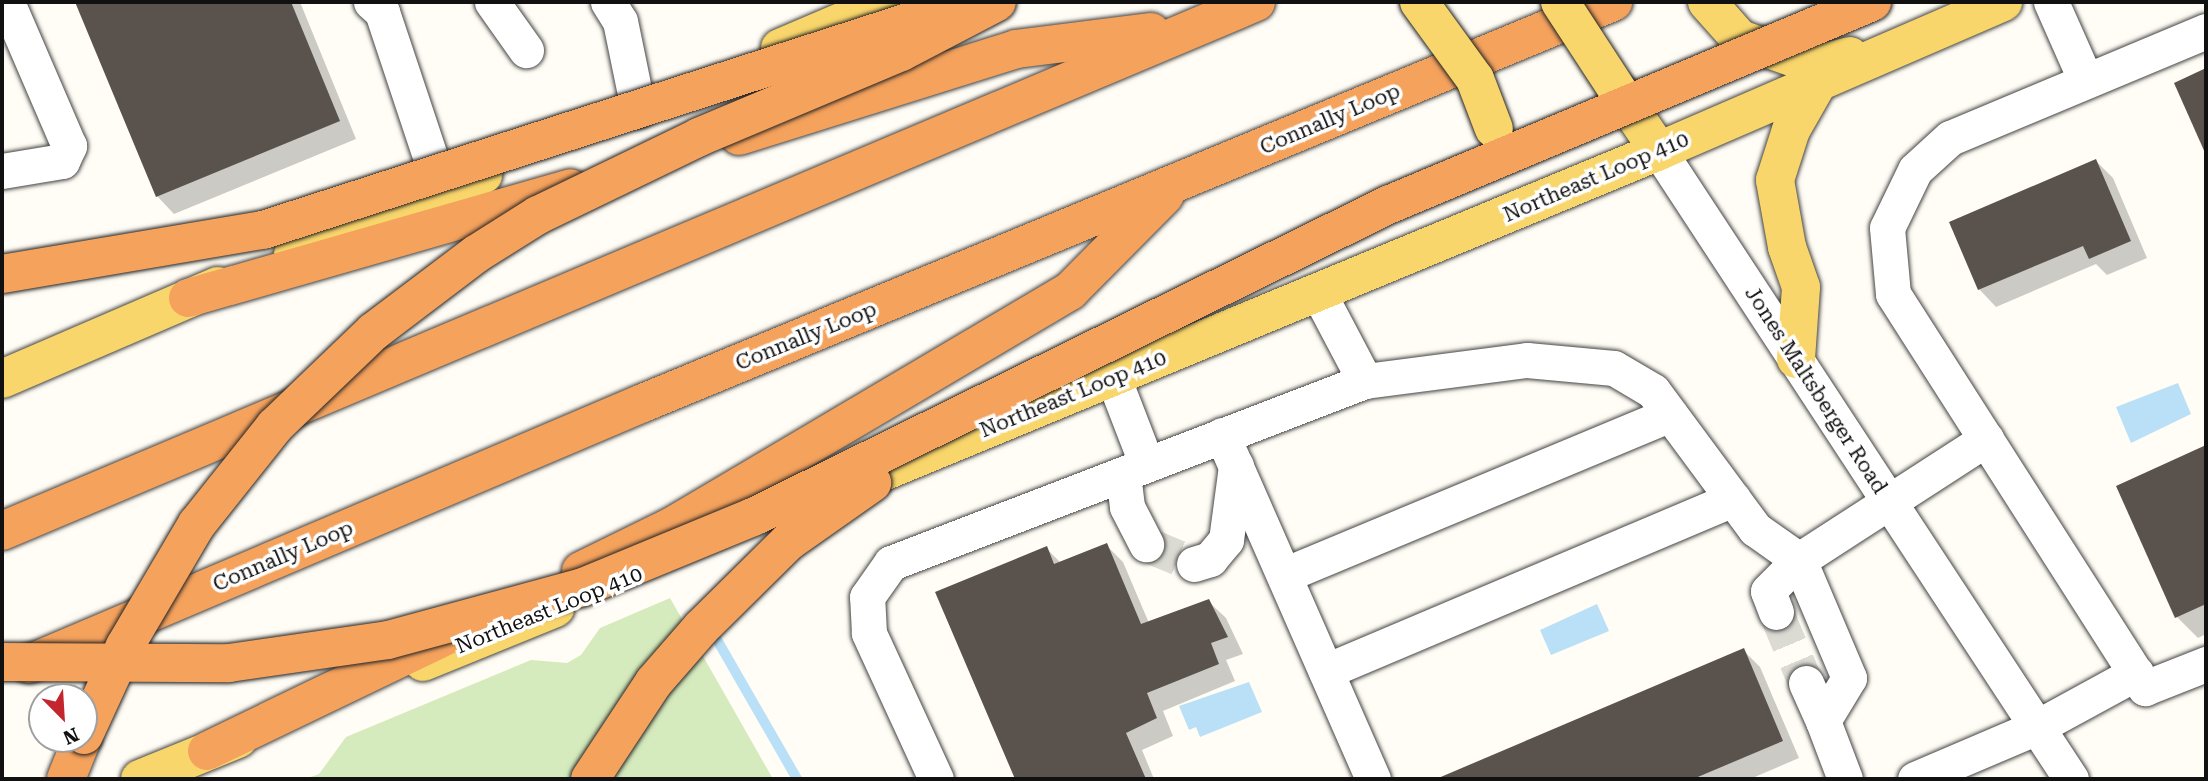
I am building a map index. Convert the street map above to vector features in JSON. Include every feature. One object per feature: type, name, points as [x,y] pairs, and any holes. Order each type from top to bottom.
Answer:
[{"type":"highway","points":[[2,274],[263,230],[971,2]]},
{"type":"highway","points":[[98,704],[125,646],[197,524],[275,426],[373,332],[475,254],[570,198],[699,137],[901,52],[997,2]]},
{"type":"highway","points":[[2,531],[1256,2]]},
{"type":"highway","name":"Connally Loop","points":[[2,676],[643,403],[1613,2]]},
{"type":"highway","points":[[2,662],[229,663],[388,640],[583,587],[753,517],[1388,205],[1872,2]]},
{"type":"highway","points":[[188,298],[552,193],[1016,49],[1202,25]]},
{"type":"highway","points":[[207,751],[671,527],[1070,292],[1177,183]]},
{"type":"highway","points":[[590,779],[653,682],[788,542],[831,508],[1043,376]]},
{"type":"highway","points":[[66,779],[77,753]]},
{"type":"main road","points":[[2,379],[888,2]]},
{"type":"main road","points":[[1419,2],[1475,79],[1494,129],[1486,196],[1420,250]]},
{"type":"main road","name":"Jones Maltsberger Road","points":[[1560,2],[1659,151]]},
{"type":"main road","points":[[1707,2],[1740,39],[1814,65],[1916,39]]},
{"type":"main road","name":"Northeast Loop 410","points":[[140,779],[1659,151],[2003,2]]},
{"type":"main road","points":[[1796,359],[1801,286],[1787,247],[1775,180],[1791,130],[1819,81]]},
{"type":"street","points":[[2,171],[62,161],[69,146],[7,2]]},
{"type":"street","points":[[371,2],[382,12],[442,192]]},
{"type":"street","points":[[492,2],[526,50]]},
{"type":"street","points":[[608,2],[620,21],[638,109]]},
{"type":"street","points":[[2051,2],[2086,81]]},
{"type":"street","points":[[2206,31],[1950,138],[1915,170],[1886,228],[1893,294],[2145,688],[2206,664]]},
{"type":"street","name":"Jones Maltsberger Road","points":[[1659,151],[2071,779]]},
{"type":"street","points":[[1318,292],[1364,381]]},
{"type":"street","points":[[936,779],[869,633],[867,597],[891,563],[1135,469],[1229,450],[1364,381],[1527,360],[1614,368],[1653,391],[1755,529],[1799,560],[1849,678],[1823,721]]},
{"type":"street","points":[[1114,377],[1135,469],[1127,507],[1146,544]]},
{"type":"street","points":[[1284,575],[1670,414]]},
{"type":"street","points":[[1776,611],[1768,591],[1799,560],[1888,498],[1986,439]]},
{"type":"street","points":[[1194,565],[1210,559],[1226,540],[1229,450]]},
{"type":"street","points":[[1229,450],[1373,779]]},
{"type":"street","points":[[1326,671],[1733,499]]},
{"type":"street","points":[[1915,779],[2037,727],[2136,673]]},
{"type":"street","points":[[1807,683],[1845,779]]},
{"type":"green space","points":[[670,598],[773,779],[305,779],[319,774],[346,737],[531,660],[567,663],[581,655],[600,628]]},
{"type":"water","points":[[2178,383],[2191,414],[2131,443],[2116,407]]},
{"type":"water","points":[[1597,604],[1609,631],[1551,655],[1540,630]]},
{"type":"water","points":[[1249,682],[1262,712],[1200,737],[1196,727],[1189,730],[1179,706]]},
{"type":"building","points":[[75,2],[291,2],[340,121],[156,197]]},
{"type":"building","points":[[2206,68],[2206,155],[2174,83]]},
{"type":"building","points":[[2096,159],[2131,241],[2089,259],[2083,246],[1978,290],[1949,222]]},
{"type":"building","points":[[2206,445],[2206,604],[2175,618],[2116,486]]},
{"type":"building","points":[[1107,543],[1141,624],[1209,599],[1228,637],[1211,643],[1219,664],[1147,693],[1157,718],[1126,733],[1146,779],[1015,779],[935,592],[1047,546],[1054,564]]},
{"type":"building","points":[[1744,648],[1783,741],[1693,779],[1436,779]]},
{"type":"waterway","points":[[716,638],[797,779]]},
{"type":"tunnel","points":[[1146,544],[1194,564]]},
{"type":"tunnel","points":[[1776,612],[1806,683]]}]
